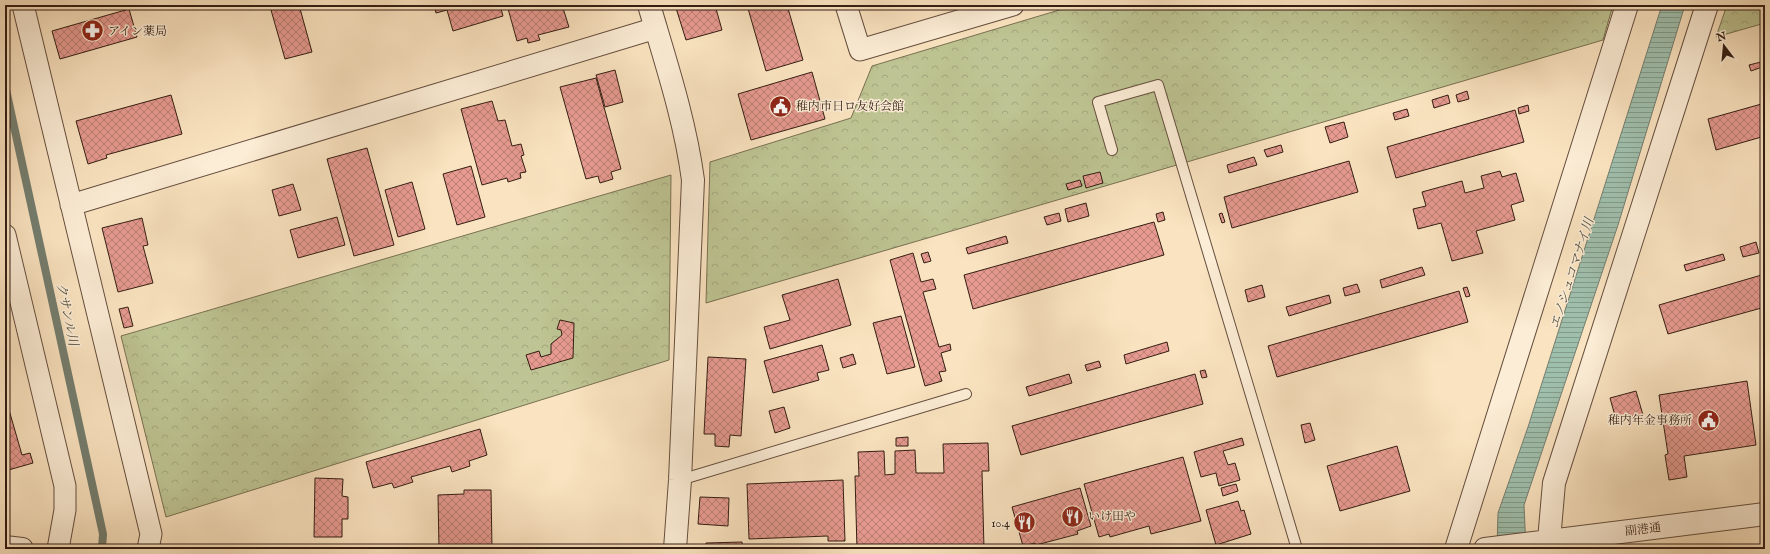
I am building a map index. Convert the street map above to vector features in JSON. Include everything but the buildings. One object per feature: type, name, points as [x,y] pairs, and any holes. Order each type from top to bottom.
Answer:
[{"type":"street","points":[[23,5],[151,534],[148,549]]},
{"type":"street","points":[[649,5],[680,108],[689,148],[693,180],[676,549]]},
{"type":"street","points":[[846,5],[860,50],[1013,5]]},
{"type":"street","points":[[1456,549],[1627,5]]},
{"type":"street","points":[[1550,540],[1554,483],[1707,5]]},
{"type":"street","points":[[71,206],[656,28]]},
{"type":"street","points":[[5,235],[65,486],[65,510],[58,549]]},
{"type":"street","name":"副港通","points":[[1487,549],[1765,514]]},
{"type":"street","points":[[5,546],[22,549]]},
{"type":"lane","points":[[1112,150],[1098,102],[1158,85],[1297,549]]},
{"type":"lane","points":[[680,480],[966,394]]},
{"type":"green space","points":[[1076,5],[1613,5],[1603,40],[706,303],[710,162],[851,118],[872,66]]},
{"type":"green space","points":[[1727,5],[1765,5],[1765,23],[1716,37]]},
{"type":"green space","points":[[671,175],[669,360],[166,517],[121,336]]},
{"type":"shaded area","points":[[1662,5],[1685,5],[1618,225],[1524,505],[1526,549],[1497,549],[1498,513],[1528,427]]},
{"type":"waterway","name":"クサンル川","points":[[5,85],[103,534],[102,549]]},
{"type":"place","name":"アイン薬局","points":[[93,31]]},
{"type":"place","name":"稚内市日ロ友好会館","points":[[781,106]]},
{"type":"place","name":"稚内年金事務所","points":[[1708,420]]},
{"type":"place","name":"いけ田や","points":[[1072,516]]},
{"type":"place","name":"10.4","points":[[1025,523]]},
{"type":"water label","name":"エノシュコマナイ川","points":[[1571,273]]}]
